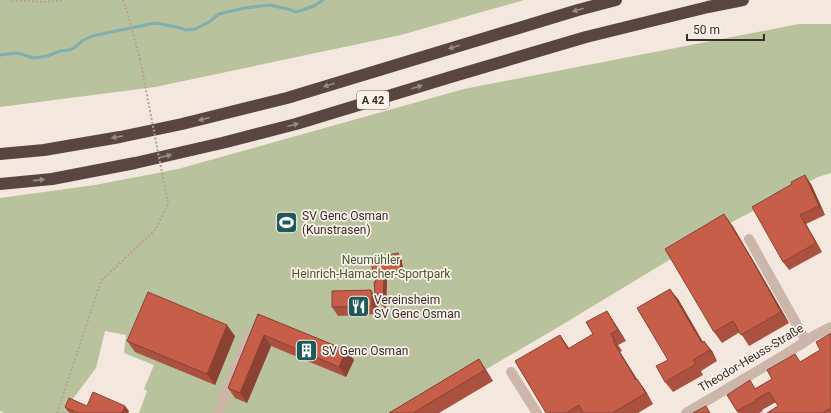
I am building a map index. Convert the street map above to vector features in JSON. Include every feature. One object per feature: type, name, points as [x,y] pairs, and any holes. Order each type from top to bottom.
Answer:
[{"type":"highway","name":"A 42","points":[[0,154],[44,150],[120,137],[182,124],[279,100],[578,10],[616,0]]},
{"type":"highway","name":"A 42","points":[[0,184],[52,179],[135,164],[222,143],[296,124],[586,37],[708,7],[743,0]]},
{"type":"street","points":[[749,239],[806,341]]},
{"type":"street","name":"Theodor-Heuss-Straße","points":[[686,413],[786,354],[815,335],[831,327]]},
{"type":"street","points":[[218,413],[248,337]]},
{"type":"street","points":[[511,372],[537,413]]},
{"type":"path","points":[[12,0],[42,2],[63,0]]},
{"type":"path","points":[[57,413],[101,281],[156,229],[168,203],[140,59],[123,0]]},
{"type":"green space","points":[[0,0],[524,0],[401,35],[155,87],[0,107]]},
{"type":"green space","name":"Neumühler Heinrich-Hamacher-Sportpark","points":[[799,24],[831,24],[831,173],[818,177],[732,222],[555,329],[411,413],[139,413],[147,391],[144,389],[154,365],[124,353],[126,335],[105,331],[96,368],[72,400],[67,413],[4,413],[0,411],[0,198],[95,185],[178,169],[464,89]]},
{"type":"building","points":[[805,175],[819,206],[800,215],[816,243],[783,262],[752,207],[792,184],[791,182]]},
{"type":"building","points":[[724,214],[751,258],[781,312],[741,335],[733,321],[714,332],[665,249]]},
{"type":"building","points":[[398,253],[401,269],[384,272],[383,304],[381,304],[378,294],[375,294],[374,282],[376,282],[371,263],[389,259],[388,255]]},
{"type":"building","points":[[670,289],[702,343],[704,341],[710,350],[693,360],[696,364],[665,382],[656,366],[668,360],[637,308]]},
{"type":"building","points":[[371,290],[372,306],[332,307],[332,291]]},
{"type":"building","points":[[148,292],[227,325],[207,374],[127,341]]},
{"type":"building","points":[[607,311],[618,330],[611,334],[614,340],[613,341],[636,380],[637,379],[646,393],[612,413],[583,413],[579,405],[566,413],[546,413],[515,361],[560,335],[568,349],[593,334],[586,322]]},
{"type":"building","points":[[258,314],[346,350],[339,367],[264,335],[240,393],[228,388]]},
{"type":"building","points":[[831,333],[831,408],[822,413],[767,413],[778,406],[769,392],[737,411],[727,395],[750,380],[755,389],[772,379],[767,370],[795,354],[800,362],[820,350],[816,342]]},
{"type":"building","points":[[479,359],[485,370],[413,413],[389,413]]},
{"type":"building","points":[[93,392],[125,406],[122,413],[78,413],[65,407],[69,398],[87,406]]},
{"type":"building","points":[[706,406],[710,413],[693,413]]},
{"type":"waterway","points":[[0,55],[17,53],[34,58],[47,56],[74,48],[82,41],[92,36],[155,23],[185,30],[195,29],[209,22],[219,14],[244,8],[270,5],[296,12],[314,6],[323,0]]},
{"type":"place","name":"SV Genc Osman (Kunstrasen)","points":[[286,223]]},
{"type":"place","name":"Vereinsheim SV Genc Osman","points":[[358,307]]},
{"type":"place","name":"SV Genc Osman","points":[[306,351]]}]
